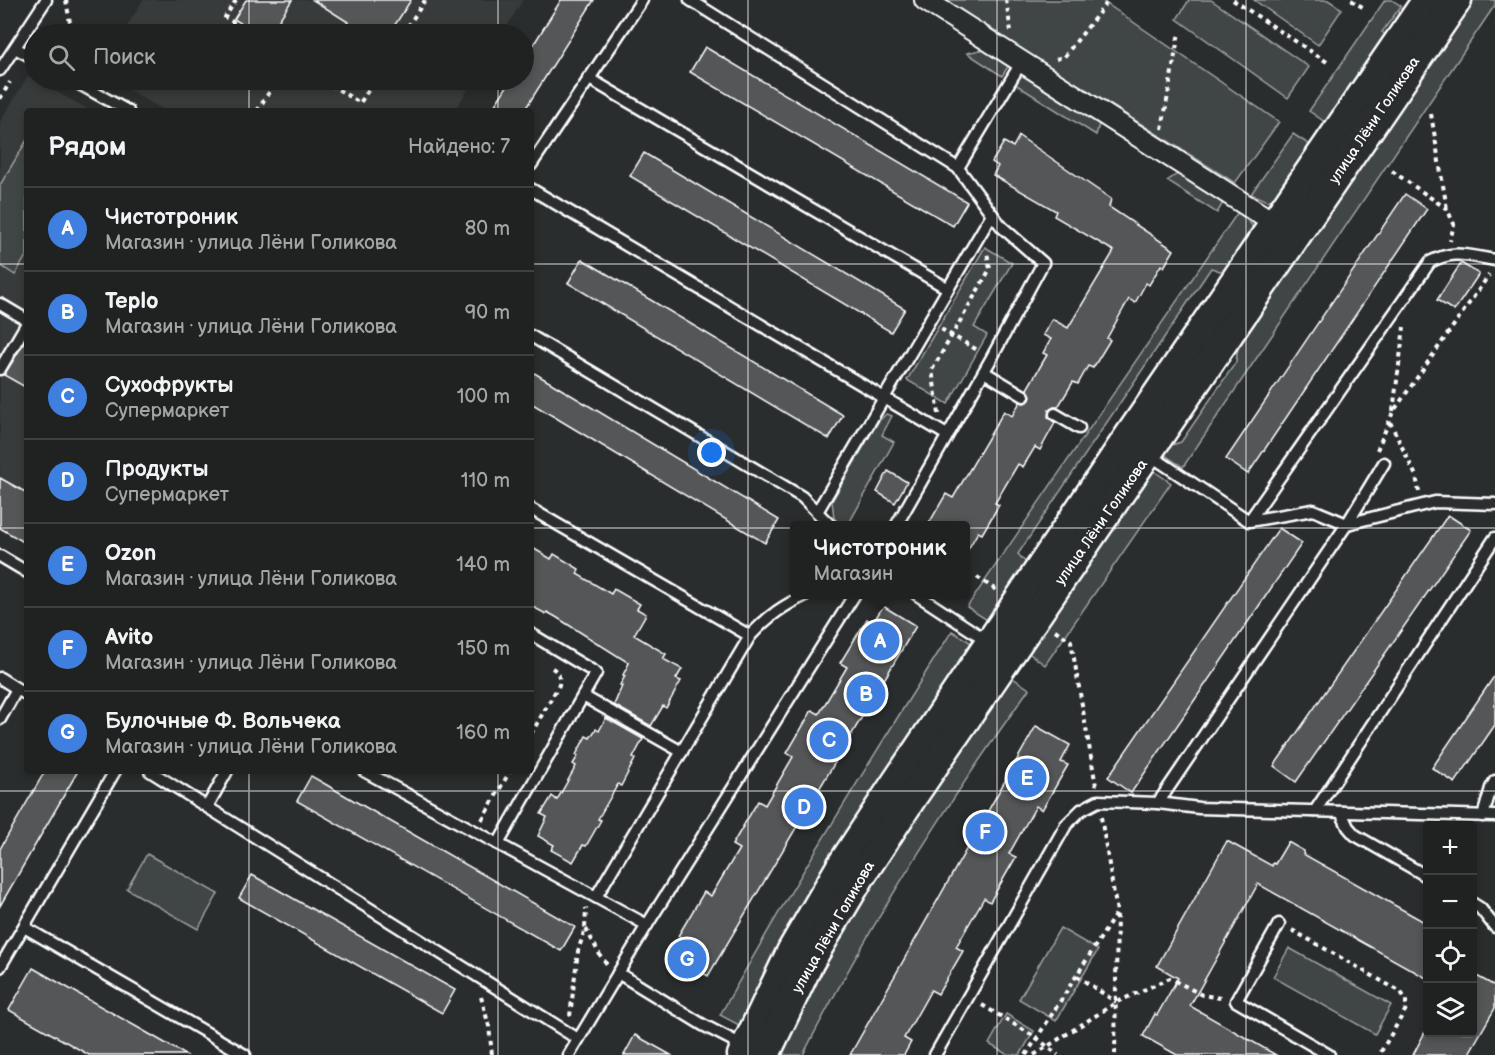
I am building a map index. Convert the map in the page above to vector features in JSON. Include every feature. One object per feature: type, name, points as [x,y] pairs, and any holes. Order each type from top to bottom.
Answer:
[{"type":"street","points":[[925,0],[1285,230]]},
{"type":"street","name":"улица Лёни Голикова","points":[[754,1053],[792,950],[841,866],[1000,649],[1285,230],[1339,150],[1427,0]]},
{"type":"street","name":"улица Лёни Голикова","points":[[1339,150],[1456,0]]},
{"type":"lane","points":[[30,24],[46,0]]},
{"type":"lane","points":[[534,160],[642,0]]},
{"type":"lane","points":[[690,0],[958,168],[1002,227],[1043,263],[984,372],[945,434],[898,521]]},
{"type":"lane","points":[[0,70],[24,34]]},
{"type":"lane","points":[[15,48],[24,53]]},
{"type":"lane","points":[[958,168],[1027,67]]},
{"type":"lane","points":[[588,78],[947,288]]},
{"type":"lane","points":[[90,90],[123,108]]},
{"type":"lane","points":[[534,191],[945,434]]},
{"type":"lane","points":[[818,512],[992,214]]},
{"type":"lane","points":[[1249,521],[1430,262],[1445,255],[1458,254],[1495,260]]},
{"type":"lane","points":[[0,304],[24,319]]},
{"type":"lane","points":[[0,369],[24,326]]},
{"type":"lane","points":[[534,338],[802,497],[827,521]]},
{"type":"lane","points":[[984,372],[1024,396]]},
{"type":"lane","points":[[1055,414],[1079,428]]},
{"type":"lane","points":[[1137,447],[1249,521],[1313,510],[1347,524],[1436,502],[1495,504]]},
{"type":"lane","points":[[1158,803],[1347,524],[1384,463]]},
{"type":"lane","points":[[534,511],[750,636]]},
{"type":"lane","points":[[1315,812],[1495,538]]},
{"type":"lane","points":[[0,556],[24,570]]},
{"type":"lane","points":[[591,894],[682,752],[750,636],[767,618],[797,599]]},
{"type":"lane","points":[[569,1055],[647,925],[852,599]]},
{"type":"lane","points":[[924,599],[1000,649]]},
{"type":"lane","points":[[498,844],[596,673],[534,636]]},
{"type":"lane","points":[[0,678],[22,692],[0,719]]},
{"type":"lane","points":[[583,696],[682,752]]},
{"type":"lane","points":[[0,967],[112,774]]},
{"type":"lane","points":[[155,774],[578,1039]]},
{"type":"lane","points":[[207,807],[224,774]]},
{"type":"lane","points":[[370,774],[647,925]]},
{"type":"lane","points":[[1482,816],[1495,781]]},
{"type":"lane","points":[[935,1055],[1066,825],[1080,810],[1098,801],[1158,803],[1199,808],[1495,816]]},
{"type":"lane","points":[[1341,812],[1355,835],[1425,875]]},
{"type":"lane","points":[[1477,906],[1495,927]]},
{"type":"lane","points":[[1279,924],[1236,1001],[1329,1055]]},
{"type":"lane","points":[[24,927],[245,1055]]},
{"type":"lane","points":[[618,973],[754,1053]]},
{"type":"path","points":[[66,0],[70,24]]},
{"type":"path","points":[[236,0],[225,17],[236,24]]},
{"type":"path","points":[[409,24],[425,0]]},
{"type":"path","points":[[1027,67],[1064,57],[1109,0]]},
{"type":"path","points":[[1233,0],[1327,62]]},
{"type":"path","points":[[1351,0],[1364,8]]},
{"type":"path","points":[[1158,150],[1179,33]]},
{"type":"path","points":[[259,108],[271,90]]},
{"type":"path","points":[[339,90],[360,103],[368,90]]},
{"type":"path","points":[[1431,114],[1447,209],[1454,224],[1445,255]]},
{"type":"path","points":[[1392,171],[1447,209]]},
{"type":"path","points":[[945,434],[932,370],[990,269],[984,228]]},
{"type":"path","points":[[1384,463],[1376,452],[1393,412],[1495,267]]},
{"type":"path","points":[[1393,412],[1408,293]]},
{"type":"path","points":[[928,321],[991,359]]},
{"type":"path","points":[[1389,421],[1416,477],[1421,506]]},
{"type":"path","points":[[977,576],[1005,596]]},
{"type":"path","points":[[1071,641],[1117,912],[1115,1055]]},
{"type":"path","points":[[534,729],[559,685],[560,677],[556,670],[548,665]]},
{"type":"path","points":[[476,832],[508,774]]},
{"type":"path","points":[[568,1032],[578,951],[591,894]]},
{"type":"path","points":[[1026,1055],[1117,912]]},
{"type":"path","points":[[1279,924],[1401,992],[1406,1000],[1406,1009],[1379,1055]]},
{"type":"path","points":[[585,928],[600,955],[618,973]]},
{"type":"path","points":[[470,971],[482,999],[489,1026],[492,1055]]},
{"type":"path","points":[[1077,976],[1116,1002]]},
{"type":"path","points":[[1034,1055],[1116,1002],[1170,978],[1202,995],[1236,1001]]},
{"type":"path","points":[[968,997],[1037,1038],[1058,1055]]},
{"type":"shaded area","points":[[143,0],[523,0],[508,24],[128,24]]},
{"type":"shaded area","points":[[944,0],[1101,0],[1279,122],[1235,183]]},
{"type":"shaded area","points":[[1189,0],[1211,0],[1309,67],[1288,98],[1177,19]]},
{"type":"shaded area","points":[[1254,0],[1328,0],[1342,9],[1318,45]]},
{"type":"shaded area","points":[[1385,0],[1392,0],[1401,6],[1382,32],[1388,36],[1328,124],[1309,111]]},
{"type":"shaded area","points":[[1472,0],[1495,0],[1495,5],[1183,467],[1162,453],[1166,447],[1181,442],[1236,362],[1239,340]]},
{"type":"shaded area","points":[[984,49],[1009,65],[1002,76],[967,53]]},
{"type":"shaded area","points":[[1022,73],[1100,121],[1096,135],[1015,84]]},
{"type":"shaded area","points":[[24,83],[24,90],[53,90],[86,108],[24,108],[24,542],[0,528],[0,122]]},
{"type":"shaded area","points":[[128,90],[468,90],[456,108],[161,108]]},
{"type":"shaded area","points":[[1293,134],[1313,147],[1276,198],[1267,201],[1251,194]]},
{"type":"shaded area","points":[[24,145],[24,259],[15,275],[0,265],[0,185]]},
{"type":"shaded area","points":[[1179,173],[1224,201],[1217,213],[1167,181]]},
{"type":"shaded area","points":[[1238,212],[1252,225],[1252,236],[1230,268],[1220,271],[1211,268],[1018,554],[1027,564],[990,622],[967,607]]},
{"type":"shaded area","points":[[985,247],[1012,263],[974,327],[987,335],[948,404],[907,380]]},
{"type":"shaded area","points":[[886,414],[892,416],[882,435],[894,442],[850,521],[837,521],[834,518],[832,501],[878,422]]},
{"type":"shaded area","points":[[1151,469],[1171,483],[1045,665],[1026,651]]},
{"type":"shaded area","points":[[952,631],[973,644],[780,944],[739,1025],[720,1015],[833,821]]},
{"type":"shaded area","points":[[1010,676],[1029,689],[909,868],[854,960],[803,1055],[782,1055],[811,992],[879,871]]},
{"type":"shaded area","points":[[147,854],[218,894],[198,929],[127,889]]},
{"type":"shaded area","points":[[1060,928],[1098,950],[1056,1021],[1019,999]]},
{"type":"shaded area","points":[[1289,948],[1391,1005],[1375,1034],[1273,977]]},
{"type":"shaded area","points":[[1006,1014],[1034,1031],[1020,1055],[1008,1055],[989,1044]]},
{"type":"building","points":[[246,0],[292,0],[276,24],[242,24],[234,19]]},
{"type":"building","points":[[313,0],[411,0],[395,24],[347,24],[348,22]]},
{"type":"building","points":[[561,0],[594,0],[526,108],[493,108],[505,90],[534,90],[534,44]]},
{"type":"building","points":[[705,47],[967,202],[953,226],[690,72]]},
{"type":"building","points":[[1019,136],[1111,199],[1109,207],[1174,250],[1164,267],[1161,265],[1149,285],[1146,283],[1135,303],[1129,299],[1107,338],[1110,340],[1093,368],[1088,366],[1078,384],[1073,382],[1058,407],[1049,410],[1048,417],[1055,423],[1040,450],[1035,447],[1023,467],[1018,464],[995,503],[999,505],[982,534],[978,532],[970,546],[970,521],[930,521],[946,494],[953,498],[1004,411],[1012,416],[1020,402],[1030,400],[1031,396],[1027,389],[1047,355],[1043,353],[1051,339],[1043,335],[1052,319],[1068,328],[1114,251],[1054,216],[1056,211],[993,175],[998,166],[992,162],[1004,142],[1013,147]]},
{"type":"building","points":[[644,153],[905,309],[891,332],[630,176]]},
{"type":"building","points":[[1405,194],[1427,209],[1248,474],[1226,459]]},
{"type":"building","points":[[582,259],[843,415],[829,439],[568,283]]},
{"type":"building","points":[[1461,263],[1479,274],[1454,311],[1437,300]]},
{"type":"building","points":[[24,343],[24,386],[4,375]]},
{"type":"building","points":[[534,373],[779,520],[765,543],[534,405]]},
{"type":"building","points":[[888,471],[907,482],[895,503],[877,492]]},
{"type":"building","points":[[0,478],[24,491],[24,542],[0,528]]},
{"type":"building","points":[[1448,515],[1471,530],[1296,782],[1274,766]]},
{"type":"building","points":[[1279,528],[1302,543],[1131,793],[1108,777]]},
{"type":"building","points":[[534,549],[551,559],[554,554],[579,569],[577,574],[611,594],[614,589],[640,604],[637,609],[646,614],[634,635],[666,654],[663,659],[682,669],[676,679],[681,681],[666,708],[663,706],[651,726],[614,705],[629,663],[556,617],[547,612],[546,614],[534,608]]},
{"type":"building","points":[[883,606],[916,626],[708,976],[675,956],[685,940],[678,936],[704,892],[711,896],[739,849],[732,845],[758,801],[765,805],[793,757],[787,753],[812,710],[819,714],[847,667],[840,663],[867,619],[873,623]]},
{"type":"building","points":[[1495,675],[1495,725],[1455,783],[1432,768]]},
{"type":"building","points":[[606,718],[643,739],[621,786],[618,784],[586,846],[583,845],[573,862],[551,850],[554,845],[538,836],[547,817],[541,814],[552,796],[557,800],[576,766],[573,764],[578,756],[576,755],[586,736],[590,738],[596,729],[599,731]]},
{"type":"building","points":[[1036,726],[1070,745],[1061,762],[1068,765],[1042,810],[1036,806],[1009,854],[1016,857],[990,902],[984,898],[956,947],[963,951],[938,994],[931,990],[904,1038],[911,1042],[904,1055],[850,1055]]},
{"type":"building","points":[[43,774],[76,774],[0,906],[0,849]]},
{"type":"building","points":[[311,776],[575,927],[561,951],[297,801]]},
{"type":"building","points":[[1227,841],[1272,866],[1288,842],[1304,851],[1303,854],[1423,921],[1423,976],[1258,884],[1190,1006],[1276,1055],[1177,1055],[1143,1036],[1178,978],[1157,966]]},
{"type":"building","points":[[252,875],[455,990],[442,1013],[239,898]]},
{"type":"building","points":[[33,968],[186,1055],[89,1055],[9,1010]]},
{"type":"building","points":[[1477,976],[1495,986],[1495,1008],[1468,1055],[1413,1055],[1423,1036],[1477,1037]]},
{"type":"building","points":[[635,1035],[671,1055],[624,1055]]},
{"type":"place","name":"Чистотроник","points":[[880,641]]},
{"type":"place","name":"Teplo","points":[[866,694]]},
{"type":"place","name":"Сухофрукты","points":[[829,740]]},
{"type":"place","name":"Ozon","points":[[1027,778]]},
{"type":"place","name":"Продукты","points":[[804,807]]},
{"type":"place","name":"Avito","points":[[985,832]]},
{"type":"place","name":"Булочные Ф. Вольчека","points":[[687,959]]}]
